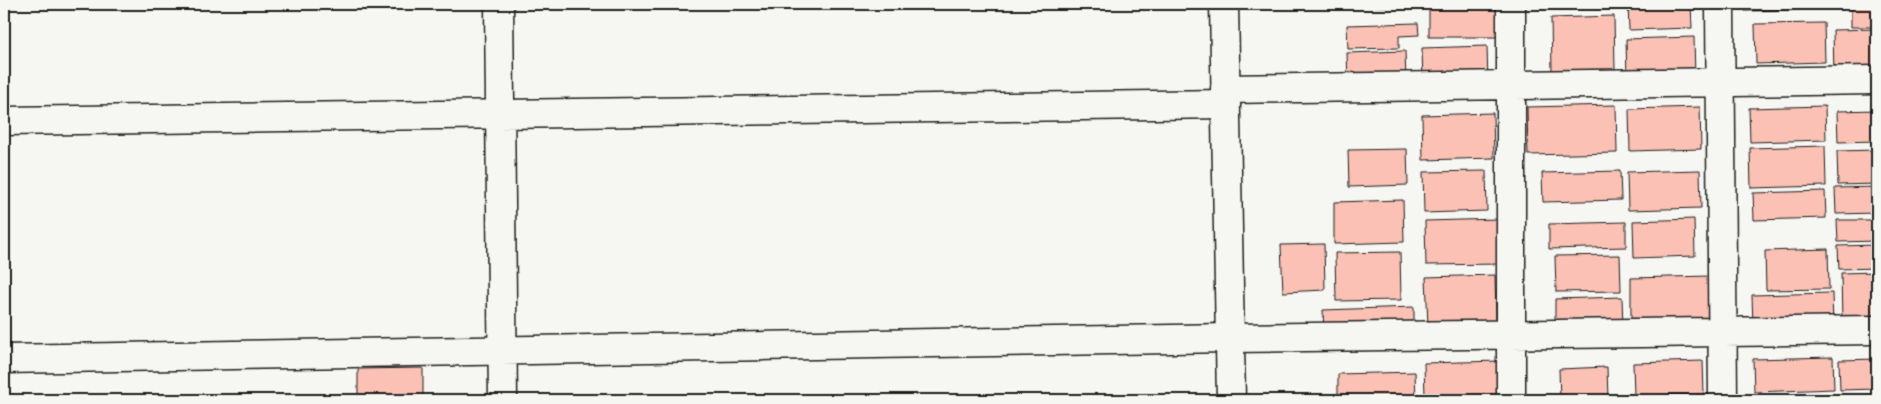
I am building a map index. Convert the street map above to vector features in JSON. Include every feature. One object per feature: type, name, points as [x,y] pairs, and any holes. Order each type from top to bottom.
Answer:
[{"type":"street","points":[[499,4],[503,400]]},
{"type":"street","points":[[1224,4],[1231,400]]},
{"type":"street","points":[[1511,4],[1511,400]]},
{"type":"street","points":[[1720,4],[1723,400]]},
{"type":"street","points":[[4,121],[500,114],[1225,96],[1510,85],[1877,80]]},
{"type":"street","points":[[4,360],[1230,338],[1877,330]]},
{"type":"building","points":[[1336,4],[1400,4],[1400,7]]},
{"type":"building","points":[[1429,4],[1499,4],[1499,37],[1429,37]]},
{"type":"building","points":[[1550,4],[1616,4],[1616,8],[1550,9]]},
{"type":"building","points":[[1628,4],[1691,4],[1692,28],[1629,30]]},
{"type":"building","points":[[1745,4],[1823,4],[1823,9],[1745,11]]},
{"type":"building","points":[[1851,4],[1877,4],[1877,27],[1851,27]]},
{"type":"building","points":[[1614,16],[1615,70],[1552,71],[1551,18]]},
{"type":"building","points":[[1418,23],[1419,35],[1399,36],[1399,48],[1348,49],[1347,25]]},
{"type":"building","points":[[1824,23],[1825,62],[1756,64],[1755,24]]},
{"type":"building","points":[[1877,29],[1877,74],[1834,75],[1833,30]]},
{"type":"building","points":[[1694,37],[1695,78],[1627,79],[1626,39]]},
{"type":"building","points":[[1487,46],[1488,82],[1423,83],[1422,48]]},
{"type":"building","points":[[1405,51],[1406,80],[1348,82],[1347,53]]},
{"type":"building","points":[[1616,105],[1617,153],[1528,155],[1527,107]]},
{"type":"building","points":[[1825,106],[1826,140],[1750,142],[1749,108]]},
{"type":"building","points":[[1700,107],[1701,149],[1630,151],[1629,109]]},
{"type":"building","points":[[1877,110],[1877,141],[1838,142],[1837,111]]},
{"type":"building","points":[[1493,113],[1494,158],[1423,160],[1422,115]]},
{"type":"building","points":[[1825,146],[1826,186],[1751,188],[1750,148]]},
{"type":"building","points":[[1407,149],[1408,185],[1349,187],[1348,150]]},
{"type":"building","points":[[1877,150],[1877,184],[1838,185],[1837,151]]},
{"type":"building","points":[[1700,170],[1701,208],[1628,210],[1627,172]]},
{"type":"building","points":[[1486,171],[1487,211],[1424,213],[1423,172]]},
{"type":"building","points":[[1620,171],[1621,200],[1543,202],[1542,173]]},
{"type":"building","points":[[1877,187],[1877,213],[1836,214],[1835,188]]},
{"type":"building","points":[[1825,191],[1826,218],[1754,220],[1753,193]]},
{"type":"building","points":[[1403,200],[1404,242],[1334,244],[1334,202]]},
{"type":"building","points":[[1500,219],[1501,264],[1426,265],[1425,221]]},
{"type":"building","points":[[1694,219],[1695,256],[1634,258],[1633,221]]},
{"type":"building","points":[[1837,220],[1877,220],[1877,241],[1838,242]]},
{"type":"building","points":[[1626,222],[1626,247],[1549,249],[1549,224]]},
{"type":"building","points":[[1324,244],[1325,290],[1283,292],[1281,245]]},
{"type":"building","points":[[1877,245],[1877,268],[1839,269],[1838,246]]},
{"type":"building","points":[[1828,249],[1829,289],[1766,290],[1765,251]]},
{"type":"building","points":[[1400,252],[1401,300],[1336,301],[1335,253]]},
{"type":"building","points":[[1620,255],[1621,291],[1556,292],[1555,256]]},
{"type":"building","points":[[1877,272],[1877,322],[1842,323],[1841,273]]},
{"type":"building","points":[[1495,275],[1496,324],[1428,326],[1426,277]]},
{"type":"building","points":[[1710,276],[1711,322],[1631,324],[1631,278]]},
{"type":"building","points":[[1832,293],[1833,325],[1753,327],[1752,295]]},
{"type":"building","points":[[1622,297],[1623,328],[1555,330],[1555,299]]},
{"type":"building","points":[[1414,307],[1414,331],[1324,334],[1323,310]]},
{"type":"building","points":[[1833,357],[1834,389],[1754,392],[1753,359]]},
{"type":"building","points":[[1877,359],[1877,389],[1840,390],[1839,360]]},
{"type":"building","points":[[1500,361],[1501,394],[1425,396],[1424,363]]},
{"type":"building","points":[[1703,361],[1704,394],[1634,396],[1633,363]]},
{"type":"building","points":[[1607,367],[1608,400],[1560,400],[1559,369]]},
{"type":"building","points":[[423,368],[423,400],[358,400],[358,369]]},
{"type":"building","points":[[1415,372],[1416,400],[1338,400],[1338,374]]},
{"type":"building","points":[[1877,395],[1877,400],[1839,400],[1839,396]]},
{"type":"building","points":[[1833,396],[1833,400],[1753,400],[1753,398]]},
{"type":"building","points":[[356,397],[356,400],[294,400],[294,398]]}]
